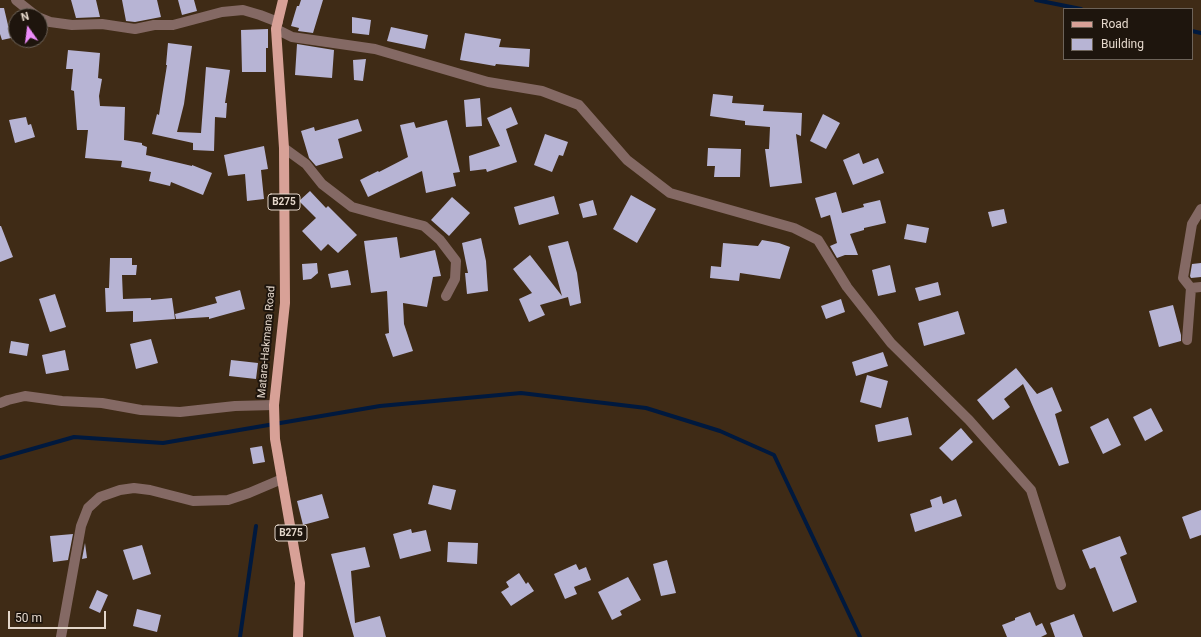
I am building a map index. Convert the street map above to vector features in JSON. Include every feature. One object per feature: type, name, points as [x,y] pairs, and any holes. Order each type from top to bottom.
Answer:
[{"type":"main road","name":"Matara-Hakmana Road","points":[[283,0],[277,26],[284,148],[285,304],[274,405],[274,429],[300,583],[298,637]]},
{"type":"street","points":[[16,0],[26,8]]},
{"type":"street","points":[[48,21],[72,25],[102,24],[135,29],[154,25],[173,24],[222,12],[243,10],[260,15],[292,37],[375,49],[488,82],[542,92],[579,105],[627,160],[670,193],[794,228],[818,240],[847,287],[891,343],[969,420],[1031,490],[1061,585]]},
{"type":"street","points":[[284,148],[306,164],[322,184],[352,207],[424,226],[430,230],[440,240],[456,261],[455,279],[446,296]]},
{"type":"street","points":[[1187,340],[1196,287],[1183,278],[1192,224],[1201,209]]},
{"type":"street","points":[[0,403],[25,396],[62,401],[102,403],[141,410],[180,412],[235,406],[274,405]]},
{"type":"street","points":[[62,637],[81,526],[88,508],[100,497],[120,490],[134,488],[150,490],[193,501],[228,500],[282,479]]},
{"type":"building","points":[[71,0],[96,0],[100,17],[76,18]]},
{"type":"building","points":[[122,0],[157,0],[161,17],[135,22],[126,21]]},
{"type":"building","points":[[178,0],[194,0],[197,11],[182,15]]},
{"type":"building","points":[[301,0],[323,0],[313,33],[298,31],[299,28],[291,26],[297,6],[299,6]]},
{"type":"building","points":[[0,8],[4,8],[8,25],[8,39],[2,40],[0,34]]},
{"type":"building","points":[[352,17],[371,20],[369,35],[352,33]]},
{"type":"building","points":[[391,27],[428,35],[425,49],[387,41]]},
{"type":"building","points":[[268,29],[266,72],[242,72],[241,30]]},
{"type":"building","points":[[465,33],[501,39],[499,47],[530,49],[529,67],[496,64],[495,66],[460,60]]},
{"type":"building","points":[[168,43],[192,46],[184,104],[177,132],[201,133],[206,67],[230,70],[225,103],[227,103],[226,118],[215,117],[214,151],[193,150],[193,143],[152,134],[157,114],[159,115],[167,65]]},
{"type":"building","points":[[297,44],[334,50],[332,78],[295,75]]},
{"type":"building","points":[[68,50],[100,53],[98,78],[102,79],[99,96],[100,106],[125,107],[124,140],[142,143],[142,145],[147,147],[146,155],[192,165],[212,173],[203,195],[171,182],[170,186],[149,181],[151,172],[121,167],[122,161],[85,158],[88,130],[77,130],[74,91],[71,90],[73,69],[66,69]]},
{"type":"building","points":[[366,59],[363,81],[354,80],[353,60]]},
{"type":"building","points":[[713,94],[733,96],[732,103],[764,105],[763,111],[802,113],[801,136],[796,134],[802,183],[770,187],[765,149],[769,149],[770,127],[745,125],[745,121],[710,116]]},
{"type":"building","points":[[480,98],[482,126],[466,127],[464,100]]},
{"type":"building","points":[[511,107],[518,124],[506,129],[517,162],[487,172],[486,169],[470,171],[469,156],[500,146],[487,118]]},
{"type":"building","points":[[823,114],[840,123],[826,149],[810,141]]},
{"type":"building","points":[[26,117],[28,125],[31,124],[35,137],[15,143],[9,120]]},
{"type":"building","points":[[358,119],[362,131],[338,139],[343,158],[316,166],[309,158],[301,131],[314,127],[315,131]]},
{"type":"building","points":[[447,120],[460,172],[453,173],[456,186],[426,193],[422,171],[368,197],[360,180],[408,157],[400,125],[414,122],[416,128]]},
{"type":"building","points":[[545,134],[568,142],[563,156],[559,155],[552,172],[534,165]]},
{"type":"building","points":[[264,146],[268,169],[261,170],[264,199],[247,201],[245,174],[228,176],[224,155]]},
{"type":"building","points":[[708,148],[741,149],[740,177],[714,177],[715,166],[707,166]]},
{"type":"building","points":[[859,153],[863,164],[878,158],[884,173],[853,185],[843,160]]},
{"type":"building","points":[[310,191],[326,208],[328,206],[357,235],[338,253],[328,244],[321,251],[302,231],[316,218],[299,201]]},
{"type":"building","points":[[836,192],[842,213],[864,207],[863,204],[880,200],[886,223],[864,228],[864,230],[850,234],[858,255],[845,255],[837,258],[830,246],[837,243],[830,215],[821,218],[815,198]]},
{"type":"building","points":[[631,195],[656,209],[637,243],[613,229]]},
{"type":"building","points":[[554,196],[559,214],[519,225],[514,207]]},
{"type":"building","points":[[452,197],[470,213],[449,236],[431,220]]},
{"type":"building","points":[[593,200],[597,215],[583,218],[579,204]]},
{"type":"building","points":[[1004,209],[1007,223],[992,227],[988,212]]},
{"type":"building","points":[[907,224],[929,228],[926,243],[904,239]]},
{"type":"building","points":[[0,226],[13,257],[0,262]]},
{"type":"building","points":[[397,237],[400,258],[435,250],[441,276],[433,277],[427,307],[403,303],[404,324],[413,351],[393,357],[385,334],[389,333],[387,291],[371,293],[364,241]]},
{"type":"building","points":[[481,238],[486,261],[488,291],[467,294],[465,273],[468,273],[462,243]]},
{"type":"building","points":[[762,240],[779,243],[790,247],[780,279],[740,273],[739,281],[710,278],[711,266],[721,267],[723,243],[758,246]]},
{"type":"building","points":[[568,241],[577,273],[581,303],[570,306],[568,297],[540,305],[545,315],[529,322],[519,299],[532,293],[513,269],[530,255],[562,296],[548,246]]},
{"type":"building","points":[[110,258],[132,258],[132,265],[137,265],[136,275],[122,275],[123,299],[151,298],[151,300],[172,298],[175,319],[133,322],[133,311],[106,312],[105,288],[109,288]]},
{"type":"building","points":[[317,263],[318,273],[311,279],[303,280],[302,264]]},
{"type":"building","points":[[1201,263],[1201,277],[1191,278],[1192,264]]},
{"type":"building","points":[[890,265],[896,292],[878,296],[872,270]]},
{"type":"building","points":[[348,270],[351,285],[331,288],[328,274]]},
{"type":"building","points":[[938,282],[941,295],[919,301],[915,288]]},
{"type":"building","points":[[240,290],[245,309],[209,319],[209,317],[176,319],[175,314],[217,303],[215,297]]},
{"type":"building","points":[[55,294],[66,327],[50,332],[39,299]]},
{"type":"building","points":[[841,299],[845,312],[826,319],[821,306]]},
{"type":"building","points":[[1173,305],[1181,335],[1181,341],[1159,347],[1149,311]]},
{"type":"building","points":[[958,311],[965,334],[924,346],[918,323]]},
{"type":"building","points":[[151,339],[158,363],[136,369],[130,344]]},
{"type":"building","points":[[11,341],[29,344],[27,356],[9,353]]},
{"type":"building","points":[[65,350],[69,370],[46,374],[42,355]]},
{"type":"building","points":[[883,352],[888,366],[856,376],[852,362]]},
{"type":"building","points":[[231,360],[258,363],[256,379],[229,376]]},
{"type":"building","points":[[1016,368],[1037,394],[1052,387],[1062,411],[1055,414],[1069,463],[1059,466],[1023,384],[1004,399],[1010,407],[993,420],[977,400]]},
{"type":"building","points":[[867,375],[888,381],[881,408],[860,402]]},
{"type":"building","points":[[1151,408],[1163,431],[1145,441],[1133,417]]},
{"type":"building","points":[[908,417],[912,435],[878,442],[875,425]]},
{"type":"building","points":[[1108,418],[1121,445],[1103,454],[1090,427]]},
{"type":"building","points":[[961,428],[973,442],[952,461],[939,448]]},
{"type":"building","points":[[262,446],[265,462],[253,464],[250,448]]},
{"type":"building","points":[[433,485],[456,490],[451,510],[428,504]]},
{"type":"building","points":[[322,494],[329,518],[303,525],[297,501]]},
{"type":"building","points":[[941,496],[943,504],[956,499],[962,516],[915,532],[910,514],[932,507],[930,500]]},
{"type":"building","points":[[1201,510],[1201,535],[1190,539],[1182,517]]},
{"type":"building","points":[[411,529],[412,533],[426,530],[431,551],[400,559],[393,534]]},
{"type":"building","points":[[73,534],[68,560],[53,562],[50,536]]},
{"type":"building","points":[[1120,536],[1127,554],[1120,557],[1137,602],[1113,612],[1095,567],[1090,569],[1082,550]]},
{"type":"building","points":[[448,542],[478,543],[477,564],[447,562]]},
{"type":"building","points":[[85,543],[87,558],[82,559]]},
{"type":"building","points":[[142,545],[151,574],[133,580],[123,550]]},
{"type":"building","points":[[365,547],[370,567],[351,571],[355,623],[380,616],[386,637],[354,637],[331,554]]},
{"type":"building","points":[[667,560],[676,593],[661,596],[653,564]]},
{"type":"building","points":[[576,564],[579,570],[586,567],[591,580],[574,587],[577,594],[565,599],[554,574]]},
{"type":"building","points":[[519,573],[526,584],[528,582],[534,591],[511,606],[501,592],[509,587],[506,582]]},
{"type":"building","points":[[628,577],[641,600],[620,611],[622,615],[612,620],[598,592]]},
{"type":"building","points":[[97,590],[108,595],[100,613],[89,608]]},
{"type":"building","points":[[137,609],[161,615],[157,632],[133,626]]},
{"type":"building","points":[[1030,612],[1036,626],[1042,623],[1047,634],[1041,637],[1007,637],[1002,625]]},
{"type":"building","points":[[1074,614],[1083,637],[1055,637],[1050,623]]},
{"type":"waterway","points":[[1036,0],[1076,8]]},
{"type":"waterway","points":[[1193,31],[1201,33]]},
{"type":"waterway","points":[[0,458],[74,437],[163,443],[380,406],[521,393],[646,408],[720,431],[774,455],[860,637]]},
{"type":"waterway","points":[[240,637],[256,526]]}]
